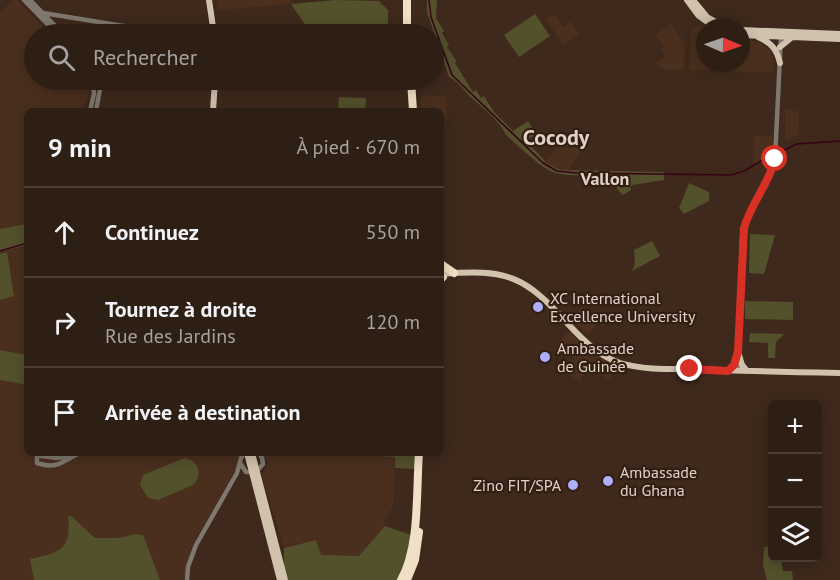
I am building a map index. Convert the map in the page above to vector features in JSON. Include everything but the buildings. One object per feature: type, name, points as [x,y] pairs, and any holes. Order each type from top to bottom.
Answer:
[{"type":"highway","points":[[407,0],[407,24]]},
{"type":"highway","points":[[411,0],[412,24]]},
{"type":"highway","points":[[413,90],[416,108]]},
{"type":"highway","points":[[416,90],[416,108]]},
{"type":"highway","points":[[444,266],[458,273]]},
{"type":"highway","points":[[401,580],[413,544],[419,456]]},
{"type":"highway","points":[[407,580],[415,560],[418,542],[424,456]]},
{"type":"main road","points":[[208,0],[211,24]]},
{"type":"main road","points":[[687,0],[702,18]]},
{"type":"main road","points":[[693,0],[708,18]]},
{"type":"main road","points":[[750,31],[793,37],[840,39]]},
{"type":"main road","points":[[750,36],[840,34]]},
{"type":"main road","points":[[755,36],[772,46],[780,63]]},
{"type":"main road","points":[[780,47],[786,40],[793,37]]},
{"type":"main road","points":[[211,108],[212,90]]},
{"type":"main road","points":[[444,276],[458,273],[486,272],[526,284],[546,299],[590,346],[616,362],[637,367],[840,373]]},
{"type":"main road","points":[[728,371],[734,365],[738,352]]},
{"type":"main road","points":[[738,352],[742,365],[747,371]]},
{"type":"main road","points":[[247,456],[280,580]]},
{"type":"main road","points":[[252,456],[251,473],[285,580]]},
{"type":"street","points":[[24,0],[51,24]]},
{"type":"street","points":[[30,0],[49,24]]},
{"type":"street","points":[[41,15],[104,24]]},
{"type":"street","points":[[738,371],[742,237],[746,218],[770,176],[775,159],[781,34]]},
{"type":"street","points":[[91,108],[94,90]]},
{"type":"street","points":[[97,108],[100,90]]},
{"type":"street","points":[[38,456],[37,463],[54,466],[61,465],[75,456]]},
{"type":"street","points":[[41,456],[57,458],[68,456]]},
{"type":"street","points":[[187,580],[188,567],[196,545],[244,456]]},
{"type":"street","points":[[233,480],[239,474],[251,473],[262,464],[261,456]]},
{"type":"street","points":[[240,463],[251,473]]},
{"type":"shaded area","points":[[13,0],[17,0],[40,24],[24,24],[24,90],[88,90],[87,101],[82,108],[24,108],[24,456],[239,456],[236,469],[192,546],[184,580],[0,580],[0,12]]},
{"type":"shaded area","points":[[217,0],[291,0],[291,4],[218,10]]},
{"type":"shaded area","points":[[335,0],[379,1],[388,10],[388,24],[304,24],[291,4]]},
{"type":"shaded area","points":[[427,0],[437,0],[436,18],[440,24],[431,24],[427,12]]},
{"type":"shaded area","points":[[535,14],[550,36],[519,57],[504,35]]},
{"type":"shaded area","points":[[554,14],[563,27],[571,21],[579,34],[563,45],[546,19]]},
{"type":"shaded area","points":[[671,24],[685,44],[684,70],[666,70],[655,64],[666,56],[661,49],[664,47],[655,35]]},
{"type":"shaded area","points":[[696,27],[696,70],[689,70],[691,30]]},
{"type":"shaded area","points":[[444,36],[449,45],[447,47],[457,62],[455,63],[473,92],[476,90],[481,98],[484,96],[494,112],[513,131],[528,121],[536,134],[526,141],[544,162],[560,170],[664,172],[664,180],[633,185],[630,187],[631,190],[623,195],[617,189],[616,175],[564,175],[550,171],[506,135],[492,116],[449,77],[444,62]]},
{"type":"shaded area","points":[[750,41],[760,42],[770,50],[773,57],[773,73],[749,72]]},
{"type":"shaded area","points":[[423,95],[447,97],[447,120],[444,120],[444,108],[421,108],[420,101]]},
{"type":"shaded area","points":[[339,97],[366,98],[365,108],[338,108]]},
{"type":"shaded area","points":[[785,108],[799,112],[799,134],[785,141]]},
{"type":"shaded area","points":[[573,133],[581,147],[581,152],[569,170],[560,170],[543,162]]},
{"type":"shaded area","points":[[754,135],[773,136],[772,155],[756,163],[753,162]]},
{"type":"shaded area","points":[[689,183],[709,192],[709,201],[684,214],[679,208]]},
{"type":"shaded area","points":[[24,225],[24,246],[0,252],[0,229]]},
{"type":"shaded area","points":[[750,234],[775,235],[764,274],[749,273]]},
{"type":"shaded area","points":[[652,241],[660,256],[632,271],[635,264],[634,250]]},
{"type":"shaded area","points":[[7,252],[14,296],[0,300],[0,254]]},
{"type":"shaded area","points":[[745,301],[793,302],[793,320],[745,319]]},
{"type":"shaded area","points":[[582,307],[598,324],[587,335],[571,318]]},
{"type":"shaded area","points":[[571,329],[616,363],[610,380],[588,369],[579,382],[563,370],[573,359],[558,342]]},
{"type":"shaded area","points":[[750,333],[784,334],[776,342],[775,358],[768,358],[768,343],[749,342]]},
{"type":"shaded area","points":[[0,350],[24,354],[24,384],[0,380]]},
{"type":"shaded area","points":[[264,456],[395,457],[393,507],[385,519],[385,526],[360,556],[321,556],[315,540],[284,547],[262,476],[268,463]]},
{"type":"shaded area","points":[[372,456],[416,456],[415,469],[395,468],[395,457]]},
{"type":"shaded area","points":[[184,458],[189,459],[198,468],[198,476],[193,485],[158,500],[148,498],[140,485],[143,475]]},
{"type":"shaded area","points":[[71,516],[95,538],[143,535],[160,580],[34,580],[30,559],[55,552],[65,544],[69,528],[68,517]]},
{"type":"shaded area","points":[[385,526],[411,535],[410,551],[398,580],[288,580],[284,568],[284,548],[316,540],[321,555],[359,556]]},
{"type":"shaded area","points":[[768,546],[768,562],[782,562],[783,571],[792,571],[793,580],[767,580],[763,565],[764,547]]},
{"type":"waterway","points":[[429,0],[434,24]]},
{"type":"waterway","points":[[444,53],[452,75],[543,163],[557,171],[731,175],[744,171],[766,158]]},
{"type":"waterway","points":[[782,151],[797,144],[840,141]]},
{"type":"waterway","points":[[0,251],[24,244]]},
{"type":"place","name":"XC International Excellence University","points":[[538,307]]},
{"type":"place","name":"Ambassade de Guinée","points":[[545,357]]},
{"type":"place","name":"Ambassade du Ghana","points":[[608,481]]},
{"type":"place","name":"Zino FIT/SPA","points":[[573,485]]},
{"type":"district","name":"Cocody","points":[[556,137]]},
{"type":"district","name":"Vallon","points":[[605,179]]},
{"type":"route","points":[[690,369],[728,371],[734,365],[738,352],[742,237],[746,218],[770,176],[775,159]]}]
